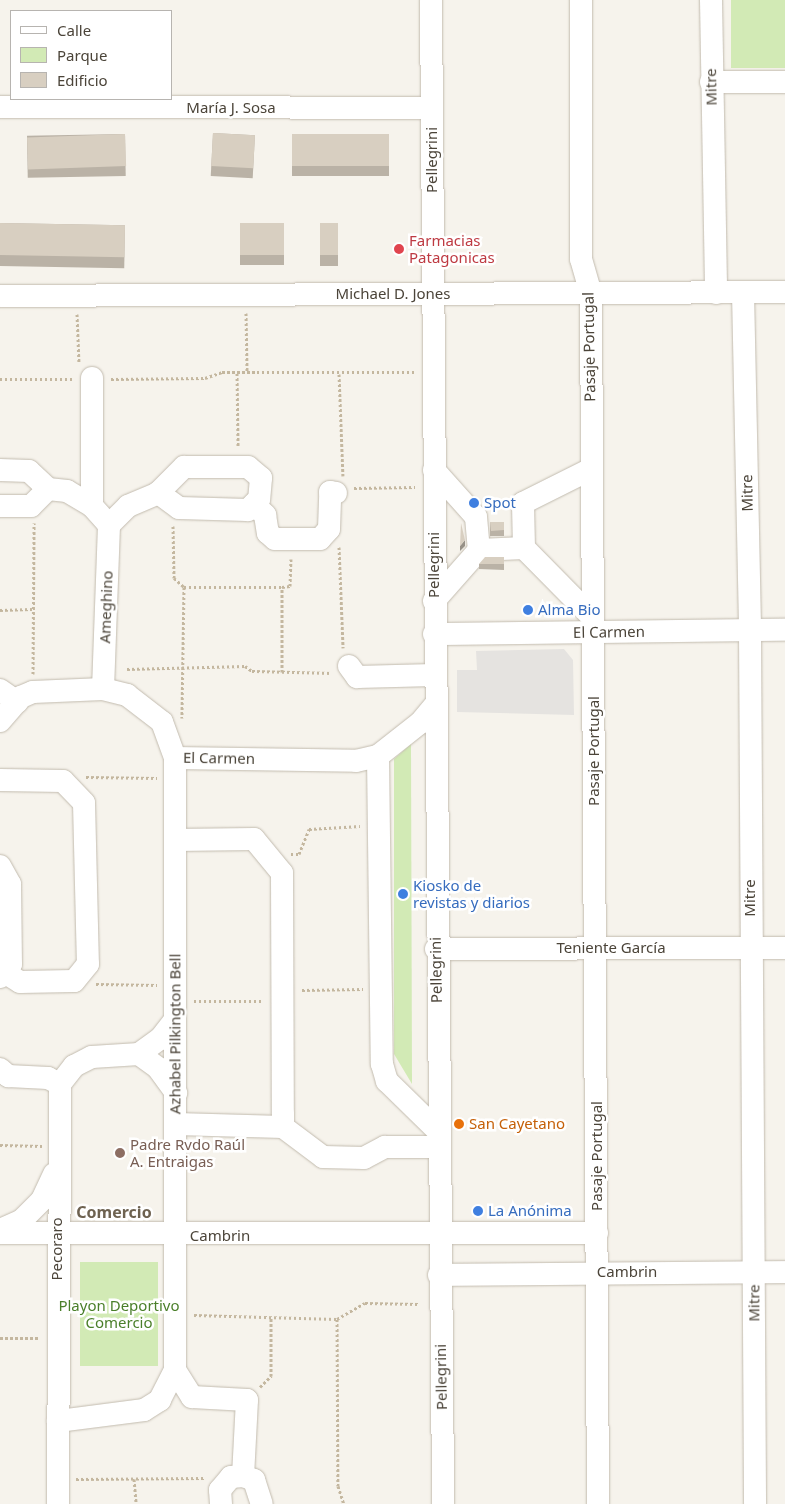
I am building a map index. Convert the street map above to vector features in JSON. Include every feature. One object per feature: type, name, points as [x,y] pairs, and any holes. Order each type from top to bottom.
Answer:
[{"type":"street","name":"Pellegrini","points":[[431,0],[436,949],[443,1504]]},
{"type":"street","name":"Pasaje Portugal","points":[[581,0],[581,259],[591,295],[591,624],[598,1504]]},
{"type":"street","name":"Mitre","points":[[711,0],[716,293]]},
{"type":"street","points":[[711,82],[785,82]]},
{"type":"street","name":"María J. Sosa","points":[[0,107],[432,108]]},
{"type":"street","name":"Mitre","points":[[743,292],[750,630],[750,948],[755,1504]]},
{"type":"street","name":"Michael D. Jones","points":[[0,296],[79,294],[591,295],[785,292]]},
{"type":"street","points":[[86,379],[92,506]]},
{"type":"street","points":[[0,470],[29,471],[48,489],[67,491],[92,506],[109,525],[128,506],[158,492],[184,467],[248,467],[260,478],[259,499],[248,510],[179,508],[158,492]]},
{"type":"street","points":[[591,469],[523,503],[524,548],[591,624]]},
{"type":"street","points":[[434,478],[476,517],[479,550]]},
{"type":"street","points":[[0,506],[31,506],[48,489]]},
{"type":"street","points":[[254,504],[265,515],[268,533],[275,539],[320,539],[330,529],[330,492],[336,493]]},
{"type":"street","name":"Ameghino","points":[[103,689],[109,525]]},
{"type":"street","points":[[434,601],[479,550],[524,548]]},
{"type":"street","name":"El Carmen","points":[[434,634],[591,624],[785,630]]},
{"type":"street","points":[[346,664],[357,677],[434,675]]},
{"type":"street","name":"El Carmen","points":[[17,695],[103,689],[127,695],[162,722],[175,758],[356,761],[378,756],[420,723],[435,705]]},
{"type":"street","points":[[0,721],[17,695]]},
{"type":"street","points":[[378,756],[382,1064],[387,1081],[438,1139]]},
{"type":"street","name":"Azhabel Pilkington Bell","points":[[58,1421],[144,1410],[160,1400],[174,1370],[177,1236],[175,758]]},
{"type":"street","points":[[0,780],[63,781],[84,803],[88,964],[74,981],[20,982],[2,975],[11,964],[10,884],[0,866]]},
{"type":"street","points":[[175,840],[254,839],[282,873],[283,1127]]},
{"type":"street","name":"Teniente García","points":[[436,949],[785,948]]},
{"type":"street","points":[[0,1069],[8,1076],[48,1078],[60,1084],[74,1066],[92,1057],[139,1054],[160,1039],[175,1010]]},
{"type":"street","points":[[139,1054],[158,1068],[176,1094]]},
{"type":"street","name":"Pecoraro","points":[[58,1504],[57,1232],[60,1084]]},
{"type":"street","points":[[176,1124],[283,1127],[323,1157],[364,1158],[385,1148],[438,1139]]},
{"type":"street","points":[[0,1231],[22,1220],[42,1200],[58,1156]]},
{"type":"street","name":"Cambrin","points":[[0,1231],[177,1236],[597,1233]]},
{"type":"street","name":"Cambrin","points":[[439,1275],[597,1272],[785,1272]]},
{"type":"street","points":[[174,1370],[192,1397],[247,1400],[237,1477],[220,1490],[221,1504]]},
{"type":"street","points":[[237,1477],[254,1480],[262,1504]]},
{"type":"path","points":[[79,294],[86,379]]},
{"type":"path","points":[[246,294],[247,373]]},
{"type":"path","points":[[0,379],[205,378],[237,373],[339,374],[433,372]]},
{"type":"path","points":[[237,373],[237,467]]},
{"type":"path","points":[[339,374],[343,488],[434,478]]},
{"type":"path","points":[[179,508],[173,524],[174,578],[184,587],[290,586],[292,552]]},
{"type":"path","points":[[17,695],[32,609],[34,523]]},
{"type":"path","points":[[126,670],[245,666],[252,671],[332,674],[346,664],[342,550],[335,542]]},
{"type":"path","points":[[182,724],[181,668],[184,587]]},
{"type":"path","points":[[282,587],[282,672]]},
{"type":"path","points":[[0,610],[32,609]]},
{"type":"path","points":[[290,854],[290,864]]},
{"type":"path","points":[[175,1010],[291,1001],[291,990],[363,989]]},
{"type":"path","points":[[0,1145],[58,1156]]},
{"type":"path","points":[[194,1314],[337,1319],[365,1302],[418,1304]]},
{"type":"path","points":[[247,1400],[271,1376],[271,1317]]},
{"type":"path","points":[[337,1319],[338,1486],[344,1504]]},
{"type":"path","points":[[0,1338],[57,1338]]},
{"type":"path","points":[[58,1479],[237,1477]]},
{"type":"path","points":[[134,1479],[136,1504]]},
{"type":"green space","points":[[731,0],[785,0],[785,68],[731,68]]},
{"type":"green space","points":[[411,744],[412,1084],[394,1054],[394,759]]},
{"type":"green space","name":"Playon Deportivo Comercio","points":[[80,1262],[158,1262],[158,1366],[80,1366]]},
{"type":"shaded area","points":[[564,649],[573,660],[574,715],[457,712],[457,670],[477,670],[476,651]]},
{"type":"building","points":[[213,133],[255,135],[253,168],[211,166]]},
{"type":"building","points":[[125,134],[126,166],[28,169],[27,137]]},
{"type":"building","points":[[292,134],[389,134],[389,166],[292,166]]},
{"type":"building","points":[[0,223],[125,225],[124,257],[0,255]]},
{"type":"building","points":[[240,223],[284,223],[284,255],[240,255]]},
{"type":"building","points":[[320,223],[338,223],[338,255],[320,255]]},
{"type":"building","points":[[490,522],[504,522],[504,530],[491,531]]},
{"type":"building","points":[[461,523],[465,540],[460,546]]},
{"type":"building","points":[[485,557],[504,557],[504,564],[479,564]]},
{"type":"place","name":"Farmacias Patagonicas","points":[[399,249]]},
{"type":"place","name":"Spot","points":[[474,503]]},
{"type":"place","name":"Alma Bio","points":[[528,610]]},
{"type":"place","name":"Kiosko de revistas y diarios","points":[[403,894]]},
{"type":"place","name":"San Cayetano","points":[[459,1124]]},
{"type":"place","name":"Padre Rvdo Raúl A. Entraigas","points":[[120,1153]]},
{"type":"place","name":"La Anónima","points":[[478,1211]]},
{"type":"district","name":"Comercio","points":[[114,1212]]}]
